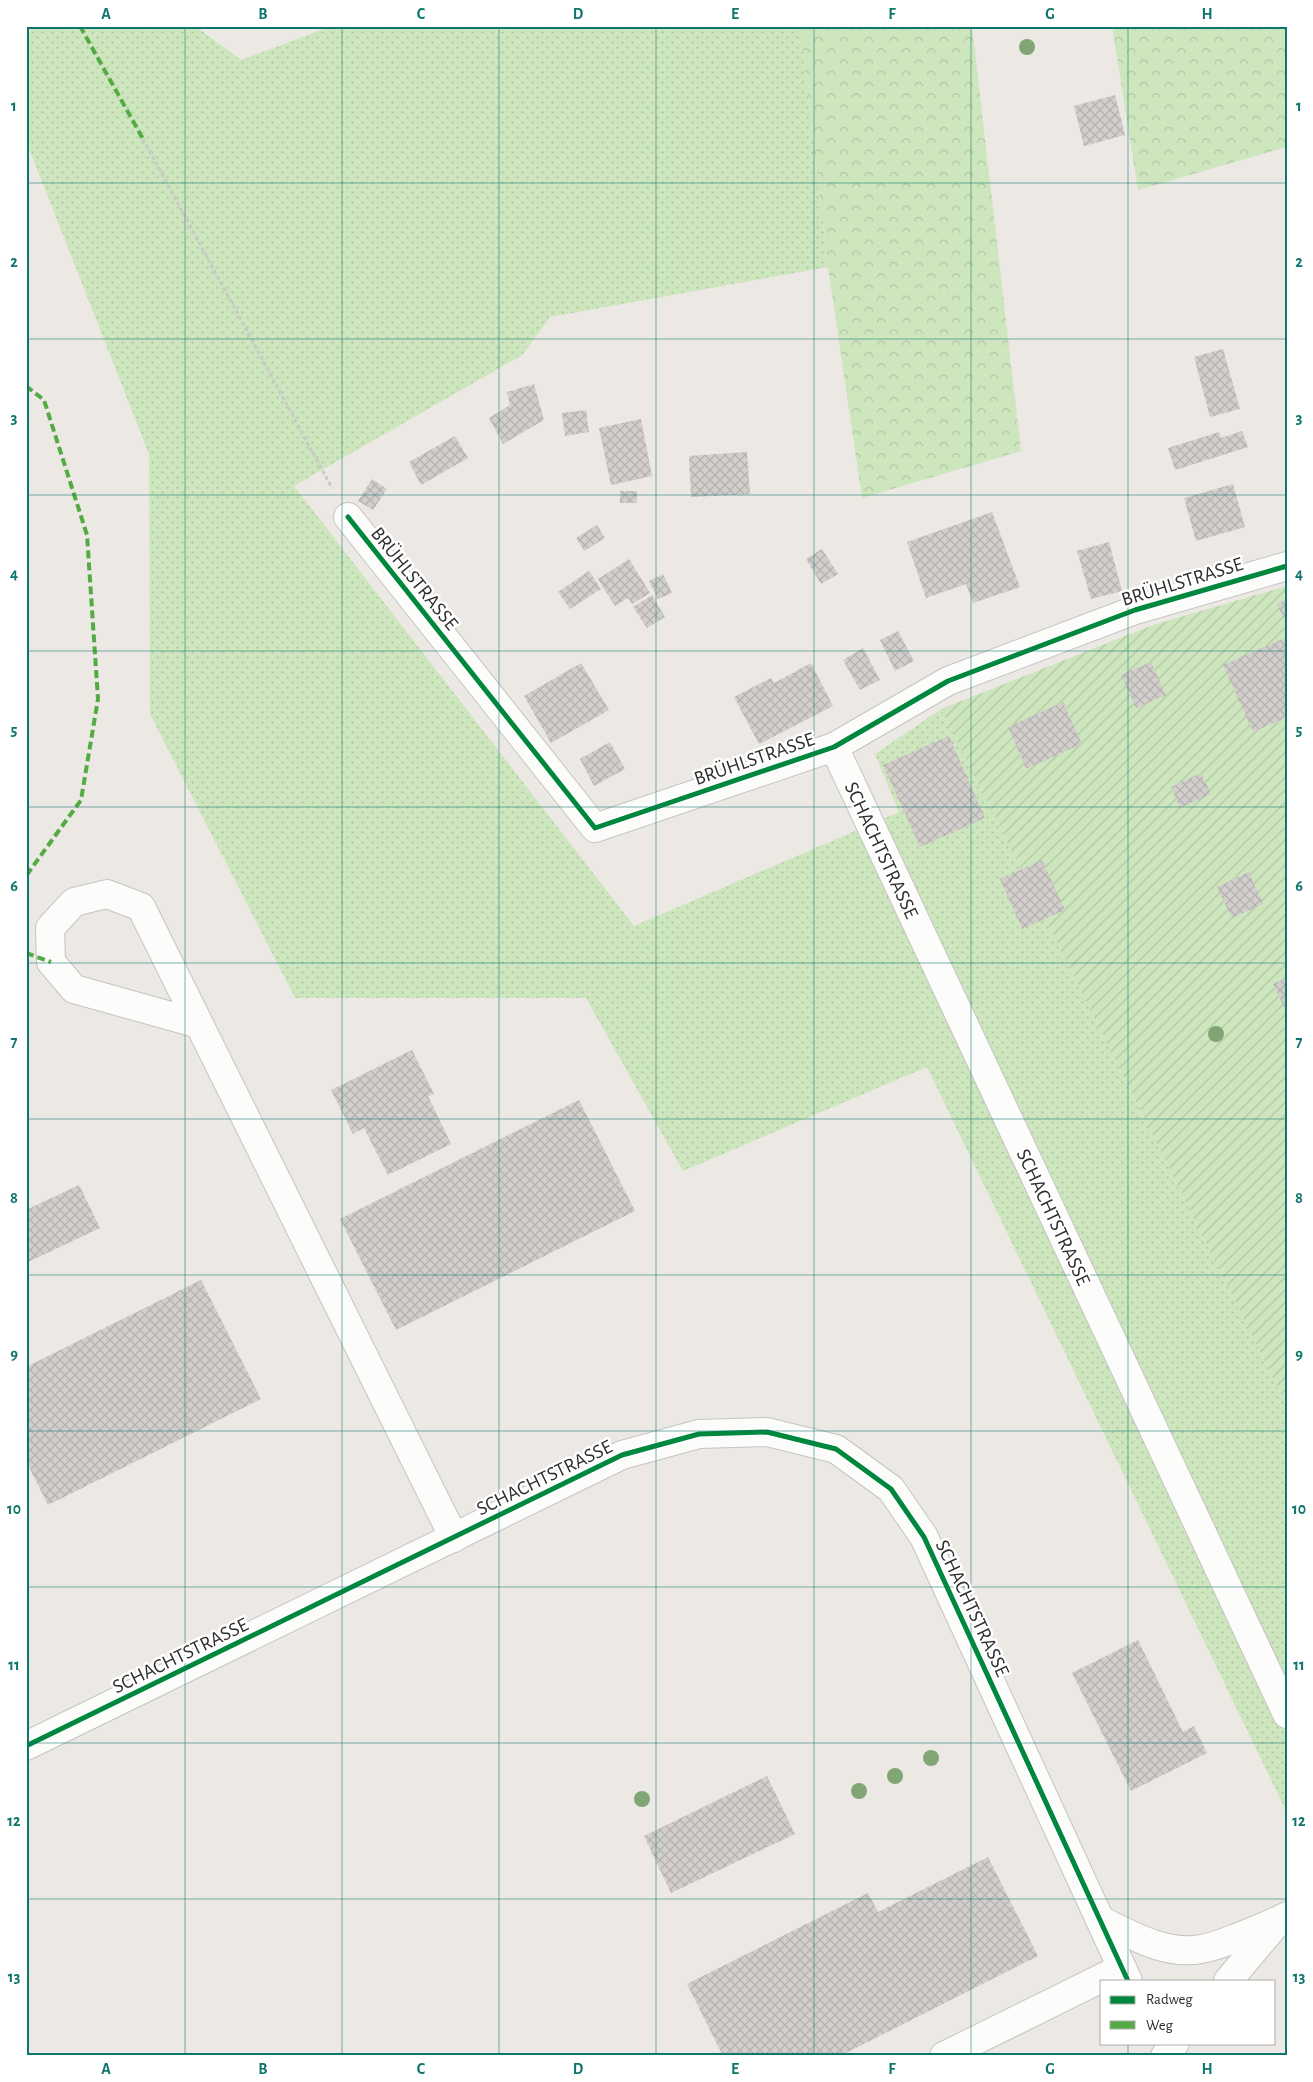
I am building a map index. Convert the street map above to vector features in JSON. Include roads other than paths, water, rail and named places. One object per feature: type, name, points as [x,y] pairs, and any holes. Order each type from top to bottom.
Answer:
[{"type":"street","name":"BRÜHLSTRASSE","points":[[348,517],[595,828],[834,747],[948,681],[1134,610],[1287,566]]},
{"type":"street","name":"SCHACHTSTRASSE","points":[[834,747],[1287,1714]]},
{"type":"street","points":[[199,1024],[74,989],[51,962],[50,928],[74,902],[107,894],[141,907],[454,1538]]},
{"type":"street","name":"SCHACHTSTRASSE","points":[[26,1746],[622,1455],[699,1434],[768,1432],[836,1449],[891,1489],[924,1537],[1125,1974],[1112,1980]]},
{"type":"street","points":[[1100,1920],[1145,1941],[1166,1948],[1184,1951],[1200,1950],[1217,1945],[1282,1919]]},
{"type":"street","points":[[1229,1980],[1282,1919]]},
{"type":"street","name":"SCHACHTSTRASSE","points":[[944,2056],[1100,1985]]}]
